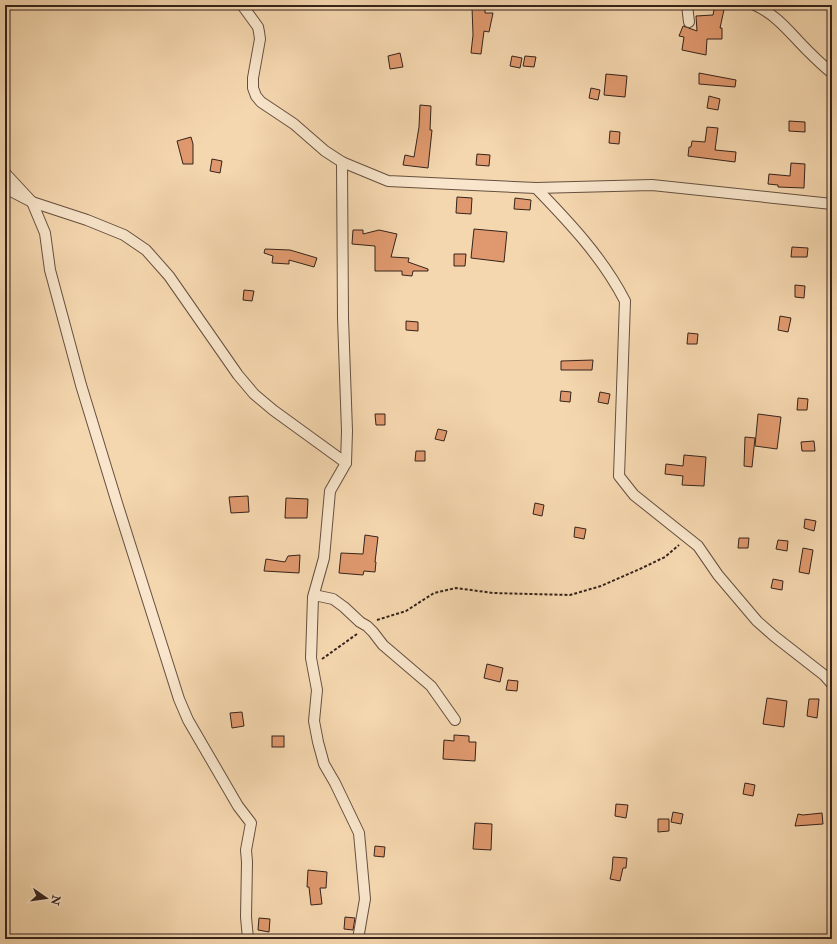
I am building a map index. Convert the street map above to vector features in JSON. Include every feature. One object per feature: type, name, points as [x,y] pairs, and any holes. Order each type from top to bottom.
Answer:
[{"type":"street","points":[[242,5],[258,27],[259,32],[260,39],[253,78],[253,88],[260,102],[294,124],[325,151],[342,162],[388,182],[536,188],[652,185],[832,204]]},
{"type":"street","points":[[687,5],[689,22]]},
{"type":"street","points":[[756,5],[767,11],[781,22],[807,50],[832,73]]},
{"type":"street","points":[[342,162],[343,318],[347,431],[346,463],[330,491],[324,558],[314,595],[312,658],[317,690],[314,721],[318,742],[324,764],[359,833],[365,899],[358,939]]},
{"type":"street","points":[[5,173],[32,202],[45,233],[50,270],[81,385],[179,698],[188,720],[238,806],[251,824],[246,850],[246,917],[248,939]]},
{"type":"street","points":[[5,188],[32,202],[87,220],[124,235],[146,250],[169,276],[238,375],[254,394],[273,410],[346,463]]},
{"type":"street","points":[[536,188],[570,223],[614,281],[625,301],[619,476],[634,494],[698,546],[718,575],[757,622],[824,675],[832,684]]},
{"type":"street","points":[[314,595],[334,599],[374,632],[383,645],[431,686],[455,720]]},
{"type":"path","points":[[313,665],[332,653],[373,622],[406,611],[434,593],[456,588],[493,593],[570,596],[601,586],[648,566],[665,557],[688,538]]},
{"type":"building","points":[[715,5],[725,5],[720,28],[722,28],[722,39],[707,39],[706,55],[682,50],[684,37],[679,36],[683,26],[697,31],[696,16],[713,15]]},
{"type":"building","points":[[472,7],[485,7],[485,13],[493,13],[489,32],[484,31],[481,54],[471,53],[473,35]]},
{"type":"building","points":[[400,53],[403,67],[390,69],[388,56]]},
{"type":"building","points":[[512,56],[522,58],[520,68],[510,66]]},
{"type":"building","points":[[525,56],[536,57],[534,67],[523,66]]},
{"type":"building","points":[[699,73],[736,80],[735,87],[699,84]]},
{"type":"building","points":[[606,74],[627,76],[625,97],[604,95]]},
{"type":"building","points":[[591,88],[600,90],[598,100],[589,98]]},
{"type":"building","points":[[709,96],[720,99],[718,110],[707,108]]},
{"type":"building","points":[[420,105],[431,106],[430,130],[432,130],[428,168],[403,165],[405,155],[414,157],[419,127]]},
{"type":"building","points":[[789,121],[805,122],[805,132],[789,131]]},
{"type":"building","points":[[707,127],[718,128],[715,150],[736,152],[735,162],[688,156],[689,147],[691,147],[692,141],[705,142]]},
{"type":"building","points":[[610,131],[620,132],[619,144],[609,143]]},
{"type":"building","points":[[191,137],[193,144],[193,164],[183,164],[177,141]]},
{"type":"building","points":[[477,154],[490,155],[489,166],[476,165]]},
{"type":"building","points":[[212,159],[222,161],[220,173],[210,171]]},
{"type":"building","points":[[791,163],[805,164],[804,188],[778,187],[778,185],[768,184],[769,174],[790,176]]},
{"type":"building","points":[[457,197],[472,198],[471,214],[456,213]]},
{"type":"building","points":[[515,198],[531,200],[530,210],[514,209]]},
{"type":"building","points":[[474,229],[507,232],[504,262],[471,258]]},
{"type":"building","points":[[353,230],[363,230],[363,234],[379,230],[397,234],[391,257],[409,258],[408,262],[428,269],[428,271],[413,271],[412,276],[402,275],[402,271],[375,271],[375,246],[352,244]]},
{"type":"building","points":[[792,247],[808,248],[807,257],[791,257]]},
{"type":"building","points":[[265,249],[290,250],[317,258],[314,267],[289,260],[289,264],[272,263],[273,256],[264,253]]},
{"type":"building","points":[[454,254],[466,254],[465,266],[454,266]]},
{"type":"building","points":[[795,285],[805,286],[804,298],[795,297]]},
{"type":"building","points":[[244,290],[254,291],[252,301],[243,300]]},
{"type":"building","points":[[780,316],[791,318],[788,332],[778,330]]},
{"type":"building","points":[[406,321],[418,322],[418,331],[406,330]]},
{"type":"building","points":[[688,333],[698,334],[697,344],[687,344]]},
{"type":"building","points":[[593,360],[592,370],[561,370],[561,361]]},
{"type":"building","points":[[561,391],[571,392],[570,402],[560,401]]},
{"type":"building","points":[[600,392],[610,394],[608,404],[598,402]]},
{"type":"building","points":[[798,398],[808,399],[807,410],[797,410]]},
{"type":"building","points":[[375,414],[385,414],[385,425],[376,425]]},
{"type":"building","points":[[758,414],[781,417],[777,449],[755,446]]},
{"type":"building","points":[[438,429],[447,431],[444,441],[435,439]]},
{"type":"building","points":[[745,437],[755,438],[752,467],[744,466]]},
{"type":"building","points":[[814,441],[815,451],[802,451],[801,442]]},
{"type":"building","points":[[416,451],[425,451],[425,461],[415,461]]},
{"type":"building","points":[[684,455],[706,457],[704,486],[682,485],[683,476],[665,474],[666,464],[683,466]]},
{"type":"building","points":[[248,496],[249,512],[231,513],[229,497]]},
{"type":"building","points":[[286,498],[308,499],[307,518],[285,518]]},
{"type":"building","points":[[535,503],[544,505],[542,516],[533,514]]},
{"type":"building","points":[[805,519],[816,521],[814,531],[804,528]]},
{"type":"building","points":[[575,527],[586,529],[584,539],[574,537]]},
{"type":"building","points":[[365,535],[378,537],[375,572],[364,571],[363,575],[339,573],[341,553],[363,554]]},
{"type":"building","points":[[739,538],[749,538],[748,548],[738,548]]},
{"type":"building","points":[[778,540],[788,541],[787,551],[776,549]]},
{"type":"building","points":[[803,548],[813,550],[809,574],[799,572]]},
{"type":"building","points":[[300,555],[299,573],[264,571],[266,559],[285,562],[288,556]]},
{"type":"building","points":[[773,579],[783,581],[782,590],[771,588]]},
{"type":"building","points":[[487,664],[503,668],[500,682],[484,678]]},
{"type":"building","points":[[508,680],[518,681],[517,691],[506,690]]},
{"type":"building","points":[[767,698],[787,701],[784,727],[763,724]]},
{"type":"building","points":[[809,699],[819,699],[817,718],[807,716]]},
{"type":"building","points":[[242,712],[244,726],[232,728],[230,713]]},
{"type":"building","points":[[454,735],[469,736],[469,742],[476,742],[475,761],[443,759],[444,740],[454,741]]},
{"type":"building","points":[[272,736],[284,736],[284,747],[272,747]]},
{"type":"building","points":[[745,783],[755,785],[753,796],[743,794]]},
{"type":"building","points":[[616,804],[628,805],[626,818],[615,816]]},
{"type":"building","points":[[673,812],[683,814],[681,824],[671,822]]},
{"type":"building","points":[[822,813],[823,824],[795,826],[798,814],[803,815]]},
{"type":"building","points":[[658,819],[669,819],[669,831],[658,832]]},
{"type":"building","points":[[475,823],[492,824],[491,850],[473,849]]},
{"type":"building","points":[[375,846],[385,847],[384,857],[374,856]]},
{"type":"building","points":[[613,857],[627,858],[626,868],[623,868],[620,881],[610,879]]},
{"type":"building","points":[[308,870],[327,872],[326,888],[320,888],[322,904],[311,905],[309,887],[307,887]]},
{"type":"building","points":[[345,917],[355,918],[353,930],[344,929]]},
{"type":"building","points":[[259,918],[270,919],[269,932],[258,930]]}]
